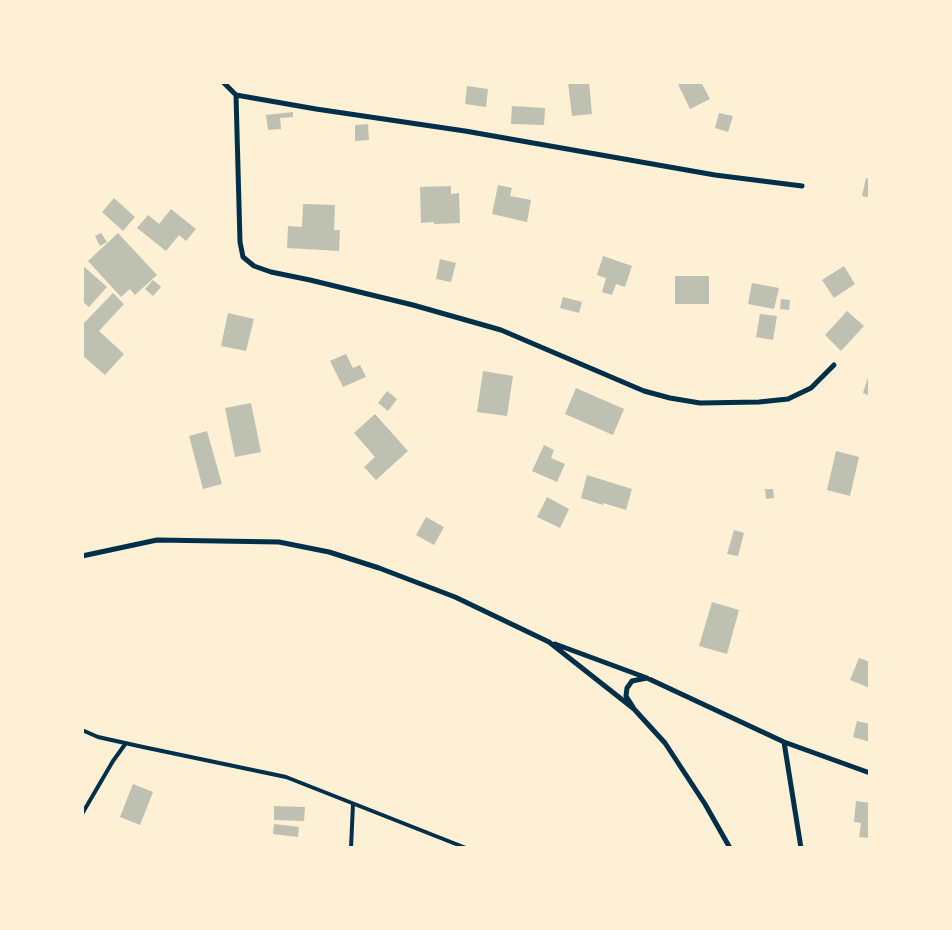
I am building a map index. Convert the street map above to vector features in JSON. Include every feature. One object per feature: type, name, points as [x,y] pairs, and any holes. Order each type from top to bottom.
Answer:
[{"type":"street","points":[[223,82],[236,95],[475,133],[715,175],[802,186]]},
{"type":"street","points":[[236,95],[240,242],[243,257],[254,266],[271,272],[413,304],[501,330],[644,391],[670,398],[700,403],[759,402],[788,399],[811,388],[834,365]]},
{"type":"street","points":[[82,556],[157,540],[279,542],[329,552],[379,568],[455,597],[549,642],[647,678],[784,742],[870,773]]},
{"type":"street","points":[[549,642],[634,709],[665,743],[705,804],[730,848]]},
{"type":"street","points":[[634,709],[626,696],[627,688],[632,681],[647,678]]},
{"type":"street","points":[[784,742],[801,848]]},
{"type":"lane","points":[[82,730],[98,737],[286,777],[466,848]]},
{"type":"lane","points":[[82,814],[113,761],[126,743]]},
{"type":"lane","points":[[351,848],[353,804]]},
{"type":"building","points":[[568,82],[589,82],[592,114],[572,116]]},
{"type":"building","points":[[677,82],[701,82],[710,99],[690,109]]},
{"type":"building","points":[[467,86],[488,89],[486,107],[465,104]]},
{"type":"building","points":[[512,106],[545,108],[544,125],[511,124]]},
{"type":"building","points":[[293,112],[293,117],[280,118],[281,129],[268,130],[266,115]]},
{"type":"building","points":[[719,113],[733,116],[728,132],[715,128]]},
{"type":"building","points":[[368,124],[369,140],[355,141],[355,125]]},
{"type":"building","points":[[866,178],[870,179],[870,198],[862,196]]},
{"type":"building","points":[[498,185],[512,188],[510,196],[531,200],[527,222],[492,214]]},
{"type":"building","points":[[451,186],[451,194],[459,193],[460,223],[421,223],[420,187]]},
{"type":"building","points":[[114,198],[135,217],[123,231],[102,212]]},
{"type":"building","points":[[303,204],[335,205],[334,230],[340,230],[339,251],[287,248],[288,226],[302,227]]},
{"type":"building","points":[[171,209],[196,229],[186,241],[179,235],[166,251],[137,228],[148,215],[159,224]]},
{"type":"building","points":[[101,233],[107,242],[100,246],[95,236]]},
{"type":"building","points":[[118,233],[157,275],[135,295],[130,289],[121,297],[88,261]]},
{"type":"building","points":[[603,256],[632,266],[625,287],[616,284],[612,295],[602,292],[606,278],[597,275]]},
{"type":"building","points":[[440,259],[456,263],[451,282],[436,279]]},
{"type":"building","points":[[82,265],[107,287],[89,307],[82,301]]},
{"type":"building","points":[[844,266],[855,284],[834,298],[822,280]]},
{"type":"building","points":[[675,276],[709,276],[709,304],[675,304]]},
{"type":"building","points":[[153,280],[161,287],[153,296],[145,289]]},
{"type":"building","points":[[752,283],[779,288],[774,309],[748,304]]},
{"type":"building","points":[[113,293],[124,304],[99,331],[124,354],[105,375],[82,355],[82,321],[84,323]]},
{"type":"building","points":[[563,297],[582,302],[579,313],[560,308]]},
{"type":"building","points":[[781,299],[790,300],[789,310],[780,309]]},
{"type":"building","points":[[847,311],[864,326],[841,351],[825,335]]},
{"type":"building","points":[[228,313],[254,319],[246,351],[221,346]]},
{"type":"building","points":[[760,314],[777,316],[773,340],[756,337]]},
{"type":"building","points":[[346,354],[353,368],[360,365],[366,377],[343,387],[330,361]]},
{"type":"building","points":[[483,371],[513,376],[507,416],[477,412]]},
{"type":"building","points":[[870,374],[870,396],[863,393]]},
{"type":"building","points":[[576,388],[624,409],[613,435],[565,414]]},
{"type":"building","points":[[387,391],[397,399],[388,411],[378,403]]},
{"type":"building","points":[[251,403],[261,452],[235,457],[225,408]]},
{"type":"building","points":[[375,414],[408,451],[376,480],[364,467],[375,457],[354,433]]},
{"type":"building","points":[[207,431],[222,484],[203,489],[189,436]]},
{"type":"building","points":[[544,445],[554,450],[551,458],[565,464],[557,482],[532,471]]},
{"type":"building","points":[[836,451],[859,457],[850,496],[827,490]]},
{"type":"building","points":[[587,475],[632,489],[626,510],[581,498]]},
{"type":"building","points":[[765,489],[773,489],[774,498],[766,499]]},
{"type":"building","points":[[547,497],[569,509],[560,528],[537,517]]},
{"type":"building","points":[[426,517],[444,527],[434,545],[416,535]]},
{"type":"building","points":[[734,530],[744,533],[738,556],[727,554]]},
{"type":"building","points":[[712,602],[739,610],[727,654],[699,646]]},
{"type":"building","points":[[859,658],[870,662],[870,688],[850,680]]},
{"type":"building","points":[[857,721],[870,724],[870,742],[853,737]]},
{"type":"building","points":[[133,784],[153,792],[140,825],[120,817]]},
{"type":"building","points":[[856,801],[870,803],[870,838],[859,837],[861,823],[854,822]]},
{"type":"building","points":[[274,806],[305,807],[304,821],[274,820]]},
{"type":"building","points":[[274,824],[299,827],[298,837],[273,834]]}]
